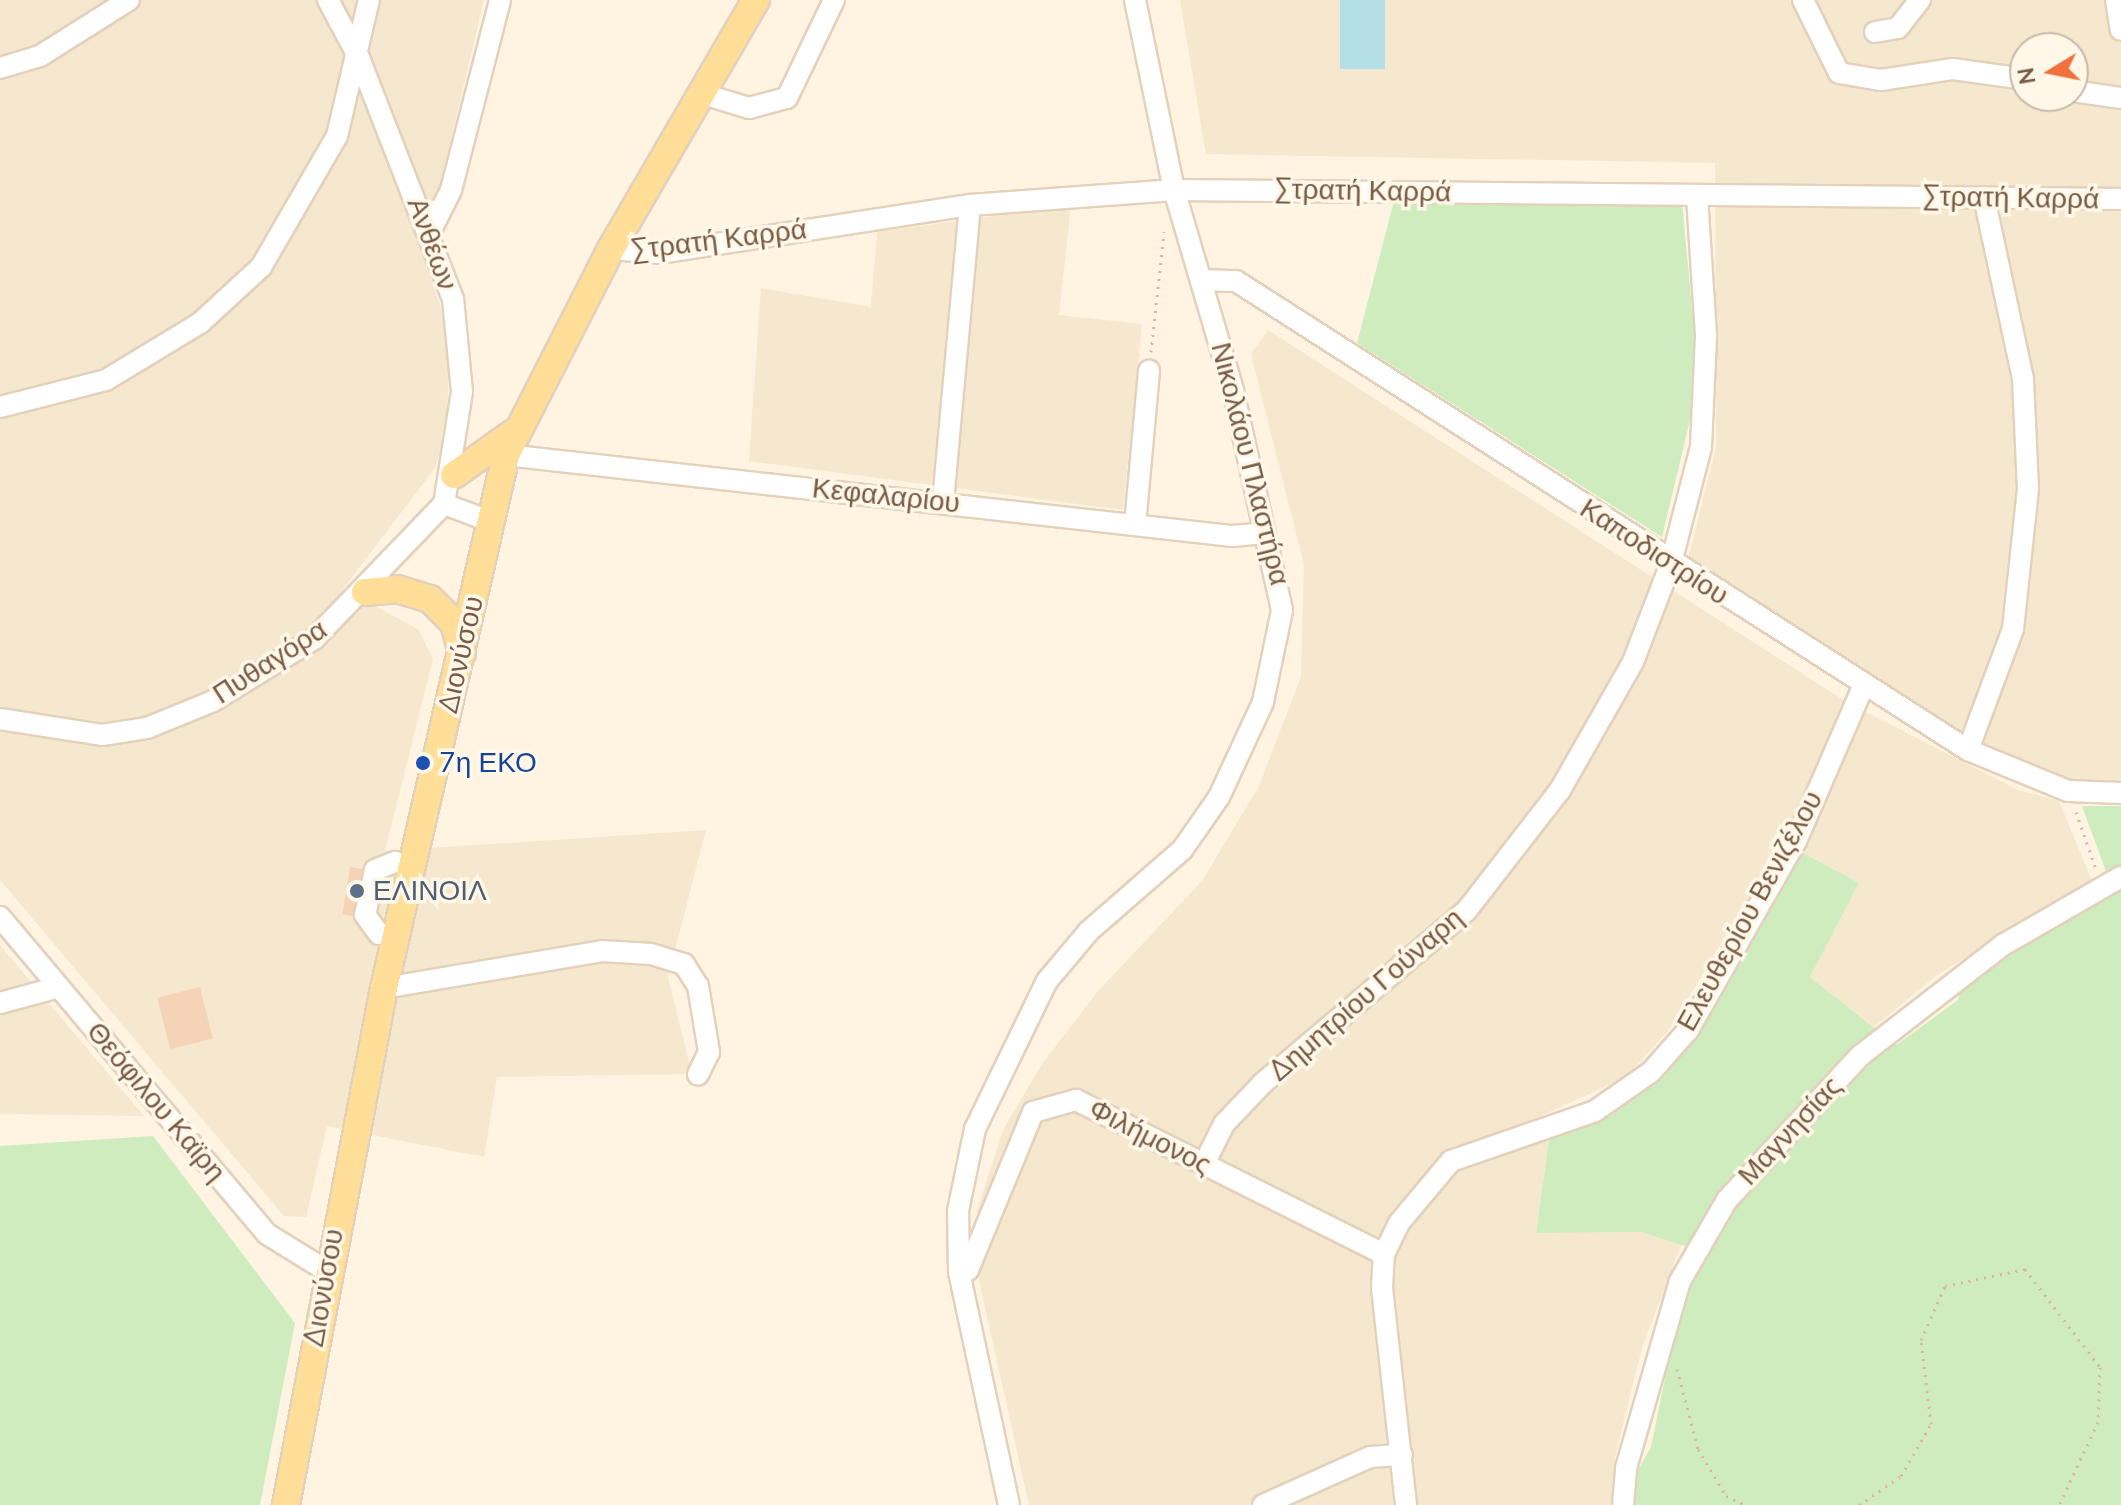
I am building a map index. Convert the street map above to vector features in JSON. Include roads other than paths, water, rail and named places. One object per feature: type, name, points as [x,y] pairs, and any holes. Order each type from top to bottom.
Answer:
[{"type":"main road","name":"Διονύσου","points":[[286,1505],[327,1271],[384,988],[510,444],[611,249],[756,0]]},
{"type":"main road","points":[[454,475],[510,444]]},
{"type":"main road","points":[[365,592],[397,589],[430,599],[454,623],[462,653]]},
{"type":"street","points":[[0,68],[40,56],[129,0]]},
{"type":"street","name":"Ανθέων","points":[[328,0],[359,58],[430,232],[459,325],[462,392],[454,475],[444,504]]},
{"type":"street","points":[[0,407],[106,380],[200,323],[250,277],[315,184],[342,125],[359,58],[369,0]]},
{"type":"street","points":[[430,232],[451,190],[500,0]]},
{"type":"street","points":[[703,94],[749,108],[787,98],[834,0]]},
{"type":"street","name":"Νικολάου Πλαστήρα","points":[[1009,1505],[959,1272],[965,1172],[1005,1056],[1047,981],[1089,931],[1182,850],[1244,751],[1269,683],[1282,610],[1202,280],[1174,190],[1135,0]]},
{"type":"street","points":[[1803,0],[1839,73],[1881,80],[1967,70],[2009,77]]},
{"type":"street","points":[[1875,32],[1898,28],[1920,0]]},
{"type":"street","points":[[2116,0],[2121,30]]},
{"type":"street","points":[[2089,93],[2121,98]]},
{"type":"street","name":"Στρατή Καρρά","points":[[611,249],[659,253],[970,205],[1174,190],[2121,199]]},
{"type":"street","name":"Δημητρίου Γούναρη","points":[[1204,1164],[1224,1124],[1263,1083],[1408,967],[1504,864],[1594,736],[1671,563],[1701,447],[1704,403],[1697,195]]},
{"type":"street","points":[[1968,750],[2013,629],[2028,489],[2023,379],[1984,197]]},
{"type":"street","points":[[943,502],[970,205]]},
{"type":"street","name":"Καποδιστρίου","points":[[1202,280],[1236,281],[1863,687],[1968,750],[2068,791],[2121,793]]},
{"type":"street","points":[[1135,525],[1149,371]]},
{"type":"street","name":"Κεφαλαρίου","points":[[510,444],[1135,525],[1265,533]]},
{"type":"street","points":[[444,504],[492,522]]},
{"type":"street","name":"Πυθαγόρα","points":[[0,719],[102,735],[147,728],[213,701],[314,639],[365,592],[444,504]]},
{"type":"street","name":"Ελευθερίου Βενιζέλου","points":[[1384,1254],[1399,1223],[1451,1161],[1490,1141],[1595,1111],[1651,1072],[1688,1030],[1796,841],[1863,687]]},
{"type":"street","points":[[379,934],[365,915],[375,870],[395,862]]},
{"type":"street","name":"Μαγνησίας","points":[[1623,1505],[1626,1468],[1663,1340],[1700,1239],[1827,1089],[1972,966],[2112,883]]},
{"type":"street","name":"Θεόφιλου Καϊρη","points":[[0,917],[267,1234],[327,1271]]},
{"type":"street","points":[[384,988],[602,951],[651,954],[684,964],[698,986],[709,1052],[698,1075]]},
{"type":"street","points":[[0,1003],[59,987]]},
{"type":"street","name":"Φιλήμονος","points":[[959,1272],[968,1270],[1033,1112],[1053,1102],[1076,1100],[1384,1254]]},
{"type":"street","points":[[1384,1254],[1406,1505]]},
{"type":"street","points":[[1263,1505],[1370,1457],[1402,1455]]},
{"type":"water","points":[[1340,0],[1385,0],[1385,69],[1340,69]]},
{"type":"place","name":"7η ΕΚΟ","points":[[423,763]]},
{"type":"place","name":"ΕΛΙΝΟΙΛ","points":[[357,891]]}]
